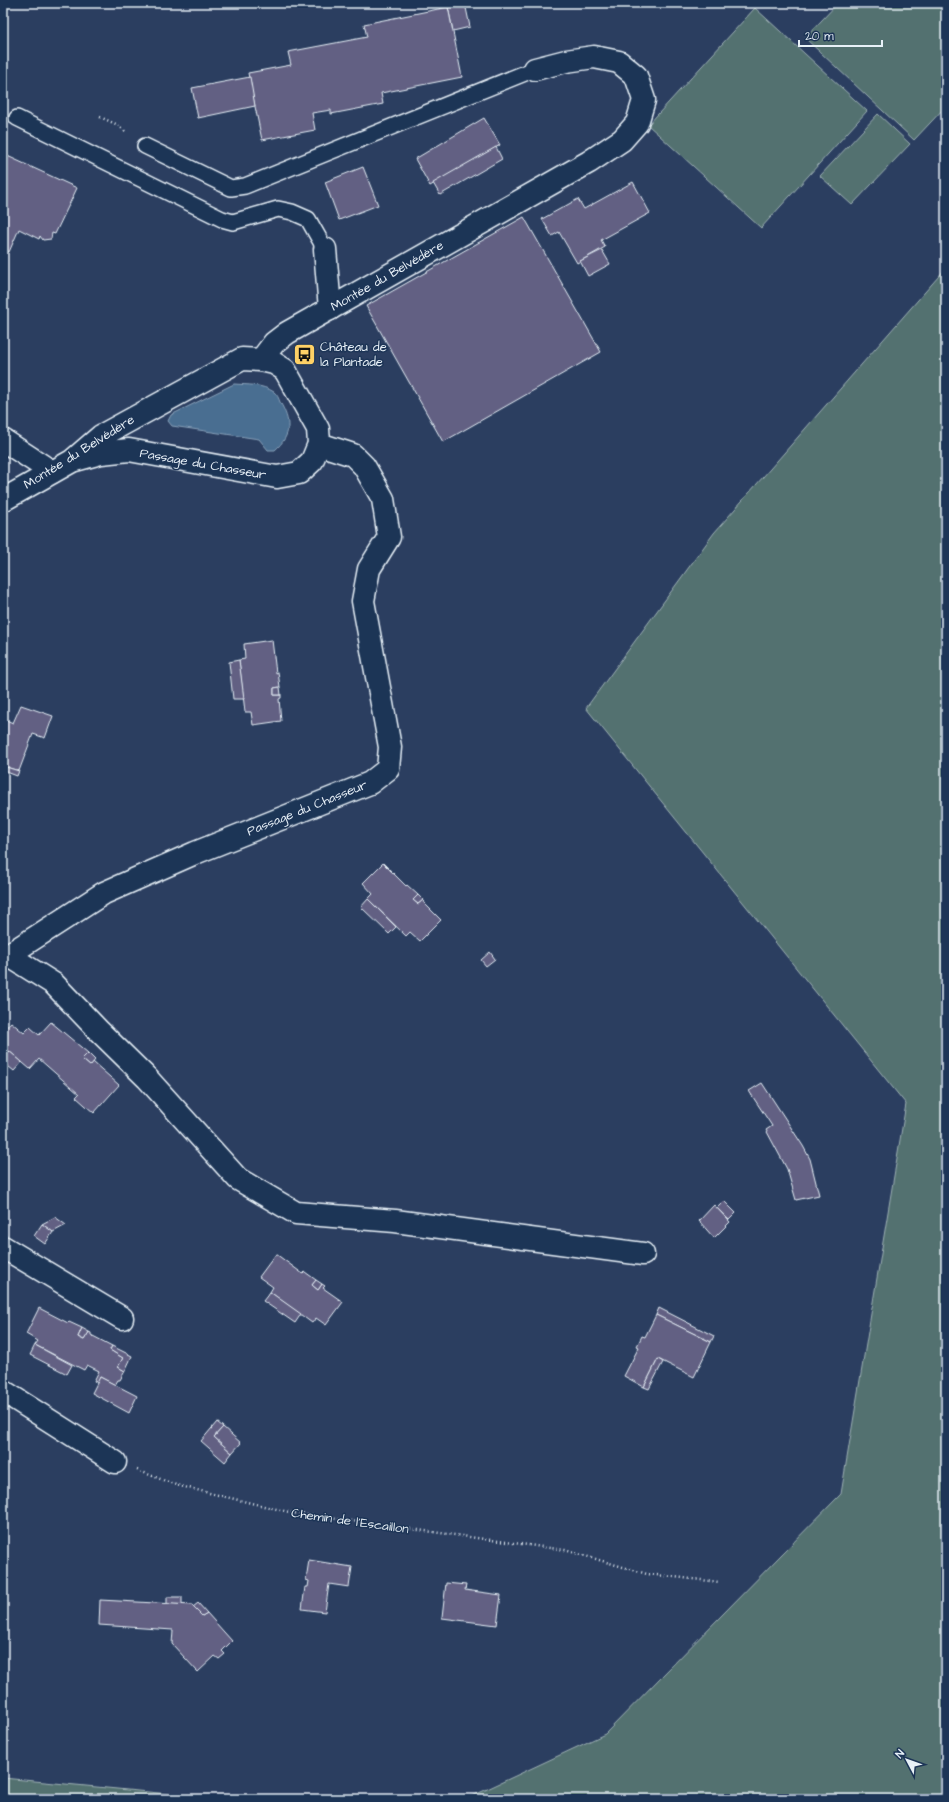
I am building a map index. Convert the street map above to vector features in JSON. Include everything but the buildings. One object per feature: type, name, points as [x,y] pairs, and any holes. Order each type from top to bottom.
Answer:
[{"type":"street","name":"Montée du Belvédère","points":[[3,500],[72,461],[100,436],[242,359],[261,360],[274,343],[287,333],[589,162],[622,140],[637,123],[644,100],[636,76],[619,62],[594,57],[566,61],[536,69]]},
{"type":"street","points":[[325,249],[330,309]]},
{"type":"street","points":[[261,360],[274,363],[285,370],[318,429],[319,444]]},
{"type":"street","points":[[3,440],[52,472]]},
{"type":"street","name":"Passage du Chasseur","points":[[5,956],[104,892],[195,853],[370,783],[388,769],[390,747],[363,601],[369,569],[389,537],[383,499],[364,466],[353,455],[319,444],[312,461],[299,473],[277,477],[129,450],[101,453],[72,461]]},
{"type":"street","points":[[5,956],[54,984],[147,1078],[238,1179],[296,1213],[395,1221],[643,1254]]},
{"type":"street","points":[[3,1247],[122,1318]]},
{"type":"street","points":[[3,1391],[115,1462]]},
{"type":"lane","points":[[145,146],[231,188],[245,186],[536,69]]},
{"type":"lane","points":[[17,118],[222,219],[234,222],[278,209],[292,212],[308,220],[325,249]]},
{"type":"path","points":[[100,117],[118,125],[129,136],[145,146]]},
{"type":"path","name":"Chemin de l'Escaillon","points":[[115,1462],[176,1484],[293,1514],[565,1550],[647,1574],[718,1582]]},
{"type":"green space","points":[[838,3],[946,3],[946,106],[914,140],[805,38]]},
{"type":"green space","points":[[755,8],[867,111],[761,228],[648,125]]},
{"type":"green space","points":[[878,114],[910,144],[852,205],[820,176]]},
{"type":"green space","points":[[946,268],[946,1799],[466,1799],[605,1734],[841,1494],[906,1104],[586,708],[714,533]]},
{"type":"green space","points":[[3,1778],[221,1799],[3,1799]]},
{"type":"water","points":[[234,384],[254,385],[269,389],[277,395],[286,415],[288,428],[284,439],[275,450],[268,450],[259,439],[172,426],[168,421],[171,415]]},
{"type":"place","name":"Château de la Plantade","points":[[305,354]]}]
